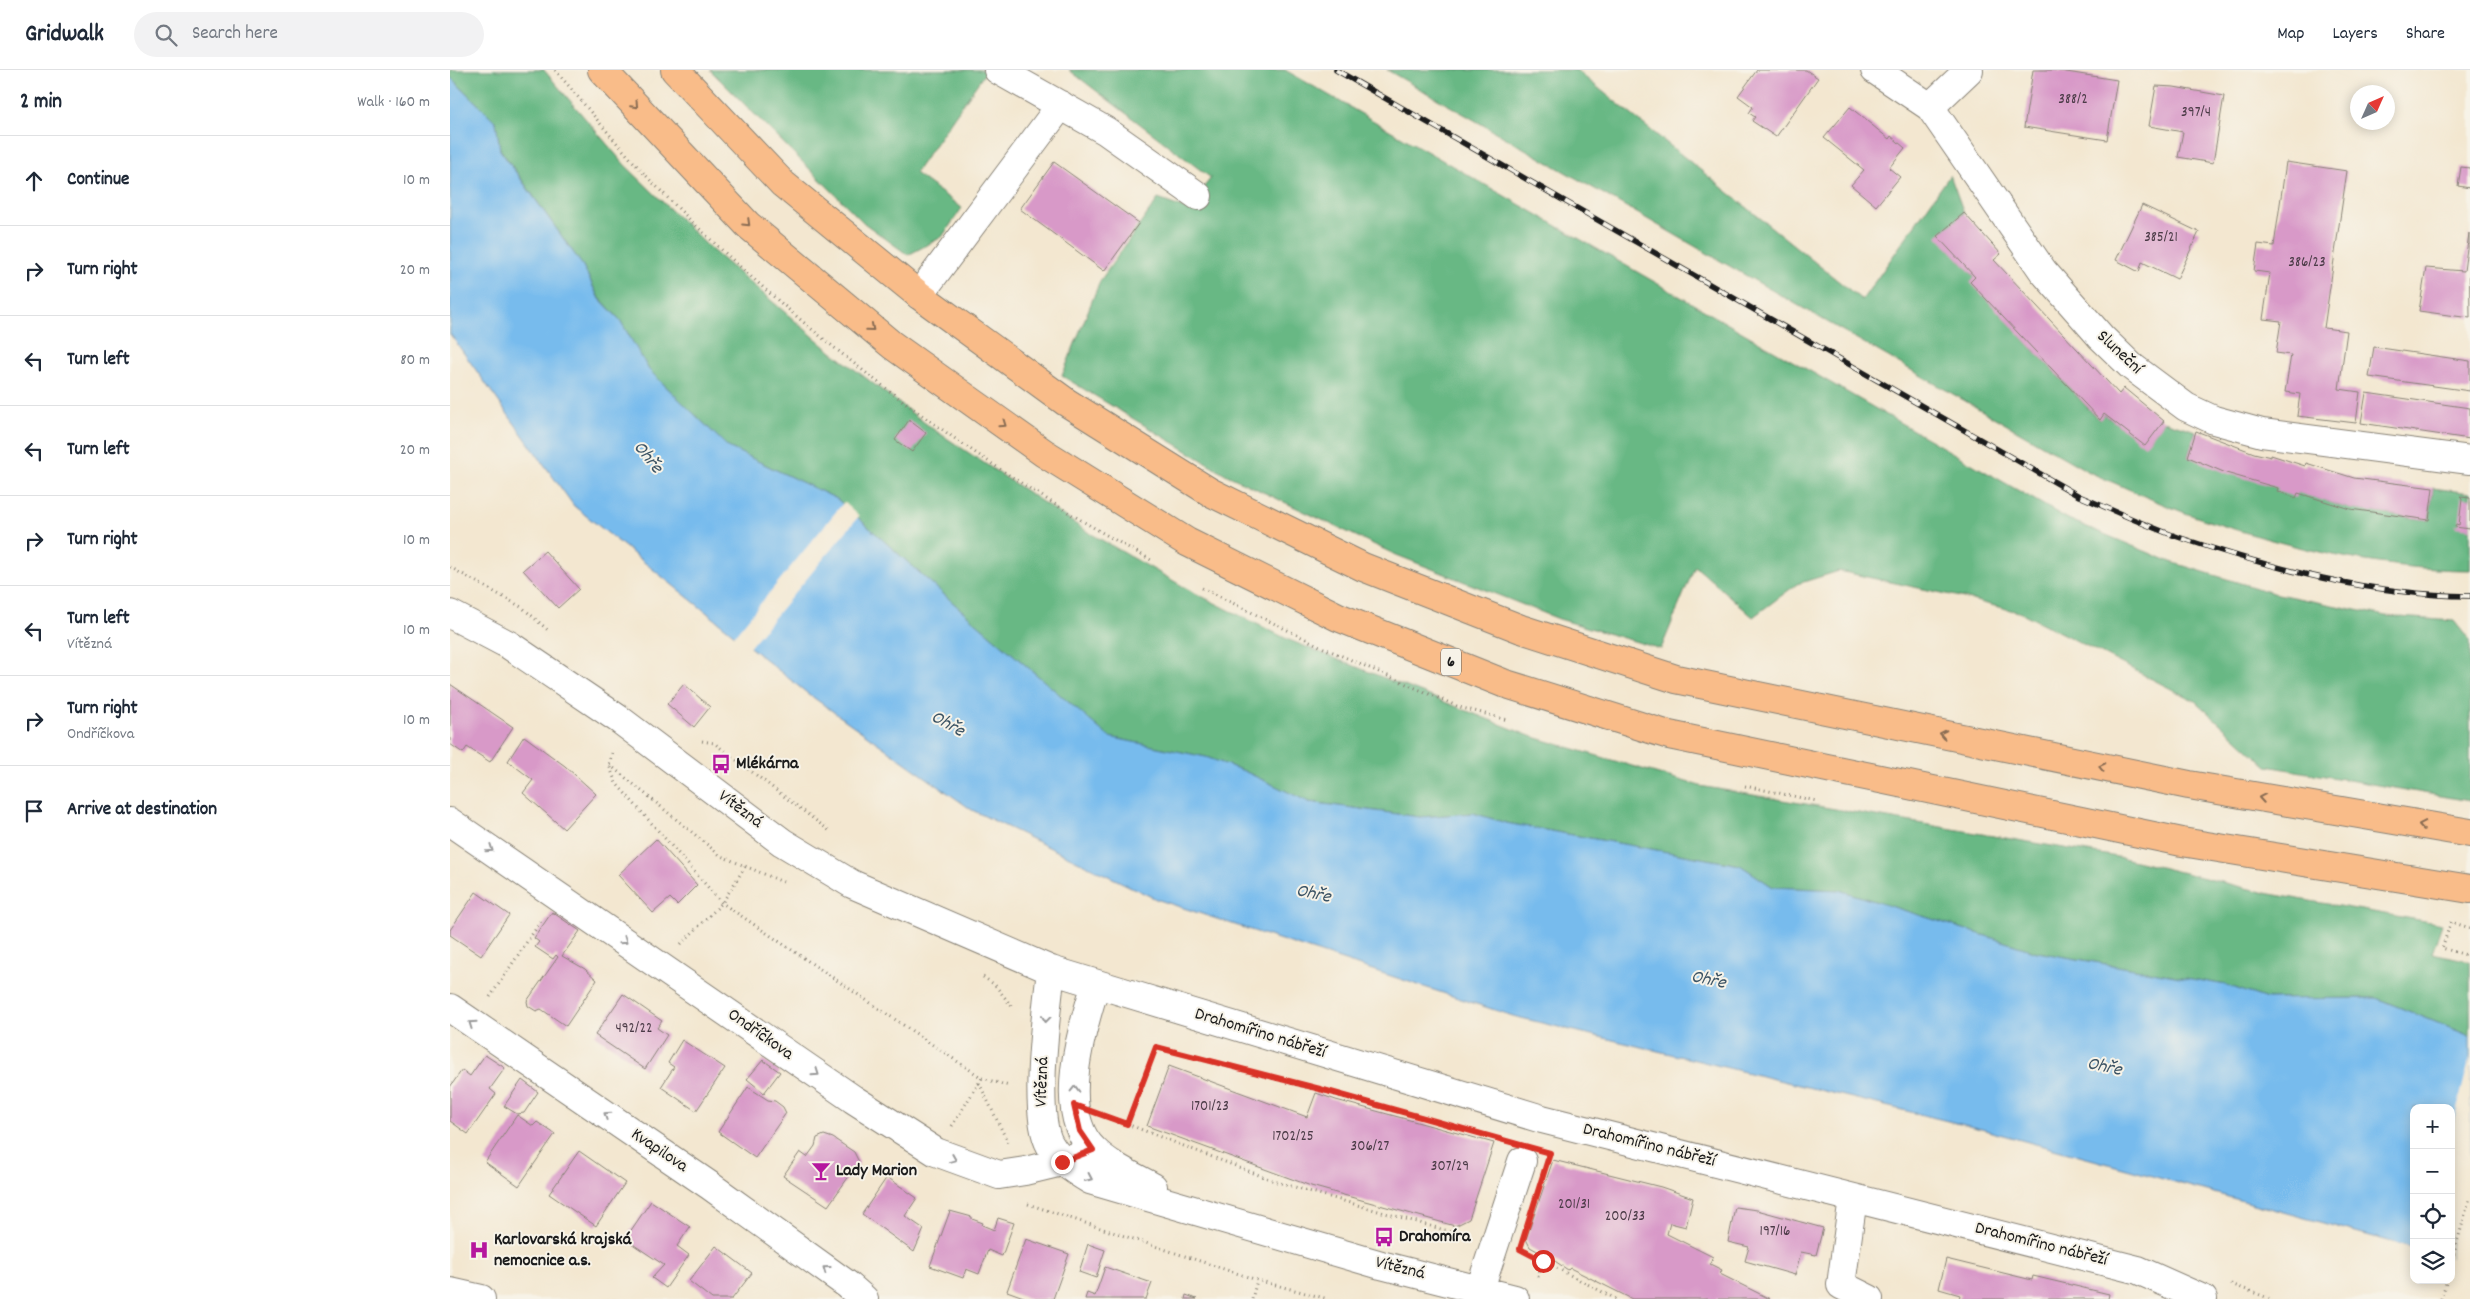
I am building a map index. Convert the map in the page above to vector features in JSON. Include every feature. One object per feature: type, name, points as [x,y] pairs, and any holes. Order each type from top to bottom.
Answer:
[{"type":"highway","name":"6","points":[[602,70],[748,225],[892,345],[1044,452],[1187,542],[1338,617],[1503,683],[1670,735],[2182,842],[2470,889]]},
{"type":"highway","points":[[676,70],[783,184],[919,295],[1066,402],[1210,492],[1363,567],[1521,629],[1676,679],[2189,785],[2470,833]]},
{"type":"street","points":[[998,70],[1106,131],[1198,196]]},
{"type":"street","name":"Sluneční","points":[[1875,70],[1930,107],[2043,271],[2107,343],[2154,384],[2186,407],[2214,420],[2262,434],[2470,460]]},
{"type":"street","points":[[1930,107],[1969,70]]},
{"type":"street","points":[[919,295],[1061,105]]},
{"type":"street","name":"Vítězná","points":[[450,614],[509,645],[620,720],[782,842],[852,884],[1051,970],[1096,984],[1079,1040],[1075,1069],[1074,1105],[1080,1131],[1093,1150],[1124,1172],[1200,1211]]},
{"type":"street","name":"Ondříčkova","points":[[450,822],[853,1099],[936,1152],[999,1175],[1025,1172],[1062,1162],[1093,1150]]},
{"type":"street","name":"Vítězná","points":[[1051,970],[1045,1026],[1041,1115],[1049,1143],[1062,1162],[1090,1180],[1381,1265],[1515,1299]]},
{"type":"street","name":"Drahomířino nábřeží","points":[[1096,984],[1542,1119],[2138,1270],[2203,1299]]},
{"type":"street","name":"Kvapilova","points":[[450,1008],[709,1185],[864,1299]]},
{"type":"street","points":[[1480,1289],[1522,1161]]},
{"type":"street","points":[[1853,1198],[1841,1286],[1869,1299]]},
{"type":"street","points":[[450,1292],[481,1299]]},
{"type":"path","points":[[620,720],[609,765],[616,783],[722,903],[982,1078],[1043,1095]]},
{"type":"path","points":[[694,739],[714,743],[835,835]]},
{"type":"path","points":[[609,765],[721,856],[789,884]]},
{"type":"path","points":[[659,965],[722,903],[746,866]]},
{"type":"path","points":[[472,1024],[558,896]]},
{"type":"path","points":[[2470,928],[2451,922],[2442,948],[2470,956]]},
{"type":"path","points":[[978,974],[995,985],[1013,1005],[1016,1014]]},
{"type":"path","points":[[1127,1124],[1156,1047],[1420,1118]]},
{"type":"path","points":[[936,1152],[982,1078]]},
{"type":"path","points":[[1074,1105],[1277,1182],[1454,1234],[1468,1231],[1472,1222]]},
{"type":"path","points":[[2455,1250],[2470,1197]]},
{"type":"path","points":[[1024,1202],[1257,1280],[1328,1299]]},
{"type":"path","points":[[1520,1249],[1616,1299]]},
{"type":"path","points":[[1252,1299],[1257,1280]]},
{"type":"path","points":[[2225,1281],[2271,1299]]},
{"type":"path","points":[[2441,1299],[2446,1284]]},
{"type":"green space","points":[[450,70],[544,70],[624,164],[712,250],[828,349],[933,429],[1086,531],[1193,592],[1289,640],[1530,736],[1700,786],[2123,858],[2270,894],[2442,924],[2432,953],[2470,961],[2470,1036],[2376,998],[2267,999],[2226,985],[2037,952],[1839,890],[1773,887],[1740,865],[1506,823],[1473,813],[1420,817],[1309,802],[1244,771],[1206,757],[1109,737],[959,608],[837,499],[728,447],[649,370],[620,320],[598,296],[583,266],[500,149],[496,122],[450,77]]},
{"type":"green space","points":[[710,70],[987,70],[915,173],[962,208],[942,237],[908,255],[864,223]]},
{"type":"green space","points":[[1069,70],[1285,70],[2068,519],[2171,562],[2273,593],[2386,616],[2454,621],[2470,641],[2470,801],[2267,766],[2195,701],[2022,613],[1956,596],[1839,571],[1797,584],[1753,617],[1695,566],[1661,649],[1559,619],[1394,554],[1227,475],[1062,376],[1100,281],[1158,199],[1186,209],[1211,178]]},
{"type":"green space","points":[[1387,70],[1576,70],[1862,300],[1950,175],[1964,213],[1938,236],[1975,277],[1971,282],[2099,420],[2104,414],[2145,445],[2164,421],[2196,431],[2188,457],[2350,509],[2429,520],[2433,488],[2470,493],[2470,570],[2399,566],[2327,554],[2257,536],[2188,514],[2091,473]]},
{"type":"water","name":"Ohře","points":[[450,77],[496,122],[500,150],[583,266],[598,297],[620,320],[649,370],[728,447],[837,499],[959,608],[1109,737],[1206,757],[1244,771],[1309,802],[1420,817],[1473,813],[1506,823],[1740,865],[1773,887],[1839,890],[2037,952],[2226,985],[2267,999],[2376,998],[2470,1036],[2470,1263],[2455,1259],[2455,1104],[2410,1104],[2410,1247],[1981,1129],[1513,1016],[1156,899],[972,810],[807,693],[574,506],[450,334]]},
{"type":"pier","points":[[844,502],[859,516],[748,649],[733,637]]},
{"type":"pier","points":[[2470,1057],[2470,1266],[2455,1262],[2455,1116]]},
{"type":"building","points":[[1757,70],[1806,70],[1818,78],[1776,137],[1752,121],[1755,117],[1749,113],[1753,107],[1738,96]]},
{"type":"building","points":[[2033,70],[2054,70],[2117,80],[2107,140],[2024,127]]},
{"type":"building","points":[[2156,86],[2174,87],[2224,96],[2213,163],[2178,157],[2183,132],[2149,126]]},
{"type":"building","points":[[1850,107],[1889,139],[1891,136],[1905,148],[1889,168],[1900,177],[1876,206],[1851,185],[1864,170],[1824,138]]},
{"type":"building","points":[[1054,162],[1139,223],[1104,271],[1020,209]]},
{"type":"building","points":[[2286,162],[2347,171],[2324,328],[2347,331],[2339,389],[2360,392],[2356,423],[2297,416],[2300,394],[2285,392],[2291,355],[2276,353],[2281,321],[2263,319],[2270,273],[2254,271],[2258,244],[2274,246]]},
{"type":"building","points":[[2461,167],[2470,168],[2470,188],[2458,186]]},
{"type":"building","points":[[2142,205],[2199,232],[2177,279],[2142,262],[2139,272],[2116,260]]},
{"type":"building","points":[[1964,213],[2001,254],[1994,260],[2119,394],[2124,388],[2164,421],[2145,446],[2104,414],[2100,420],[1970,282],[1975,277],[1937,236]]},
{"type":"building","points":[[2469,233],[2470,318],[2419,311],[2426,268],[2464,271]]},
{"type":"building","points":[[2374,347],[2470,361],[2470,391],[2369,377]]},
{"type":"building","points":[[2366,393],[2470,408],[2470,439],[2361,423]]},
{"type":"building","points":[[909,420],[926,433],[912,452],[895,440]]},
{"type":"building","points":[[2196,431],[2254,453],[2271,457],[2271,455],[2305,466],[2306,463],[2354,478],[2433,488],[2429,520],[2350,509],[2298,493],[2296,498],[2277,491],[2278,488],[2226,473],[2188,457]]},
{"type":"building","points":[[2460,497],[2470,498],[2470,529],[2455,527],[2456,524],[2459,525],[2462,499]]},
{"type":"building","points":[[545,551],[579,589],[558,608],[523,570]]},
{"type":"building","points":[[450,684],[513,727],[490,762],[467,747],[463,753],[450,744]]},
{"type":"building","points":[[684,684],[710,707],[694,727],[667,704]]},
{"type":"building","points":[[524,736],[565,766],[596,794],[564,829],[523,793],[533,780],[508,761]]},
{"type":"building","points":[[656,839],[697,885],[677,905],[670,898],[653,913],[618,875]]},
{"type":"building","points":[[476,892],[509,915],[481,956],[450,935],[450,930]]},
{"type":"building","points":[[552,912],[580,931],[562,956],[585,969],[597,980],[566,1026],[541,1009],[536,1011],[528,1006],[527,1001],[558,957],[556,955],[553,959],[535,947],[539,942],[534,938]]},
{"type":"building","points":[[623,994],[662,1021],[657,1028],[667,1035],[645,1069],[595,1035]]},
{"type":"building","points":[[682,1040],[725,1068],[696,1111],[661,1087],[674,1067],[668,1063]]},
{"type":"building","points":[[485,1055],[505,1068],[490,1089],[496,1094],[468,1134],[450,1121],[450,1087],[462,1070],[470,1076]]},
{"type":"building","points":[[763,1060],[780,1072],[764,1093],[747,1079]]},
{"type":"building","points":[[1169,1066],[1307,1117],[1316,1093],[1494,1143],[1469,1219],[1455,1226],[1311,1186],[1147,1126]]},
{"type":"building","points":[[522,1080],[538,1092],[524,1113],[517,1114],[504,1106]]},
{"type":"building","points":[[748,1087],[768,1100],[775,1101],[783,1107],[786,1113],[755,1158],[718,1132]]},
{"type":"building","points":[[517,1115],[533,1126],[537,1122],[555,1134],[519,1186],[485,1162]]},
{"type":"building","points":[[824,1135],[833,1138],[854,1152],[859,1162],[857,1169],[852,1172],[828,1206],[783,1176],[800,1152],[807,1157],[815,1146],[817,1138]]},
{"type":"building","points":[[579,1151],[625,1183],[596,1226],[549,1194]]},
{"type":"building","points":[[1553,1160],[1661,1187],[1693,1198],[1686,1227],[1670,1223],[1667,1234],[1713,1257],[1710,1264],[1722,1270],[1720,1274],[1770,1299],[1632,1299],[1570,1268],[1568,1270],[1549,1257],[1548,1259],[1538,1254],[1539,1252],[1530,1247],[1526,1239]]},
{"type":"building","points":[[887,1177],[917,1198],[905,1216],[924,1229],[914,1252],[862,1214]]},
{"type":"building","points":[[651,1201],[690,1227],[677,1246],[689,1255],[666,1288],[652,1278],[664,1265],[625,1239]]},
{"type":"building","points":[[1735,1207],[1757,1210],[1823,1228],[1816,1255],[1801,1252],[1795,1275],[1745,1261],[1749,1247],[1728,1242]]},
{"type":"building","points":[[950,1211],[972,1217],[972,1219],[983,1223],[982,1225],[994,1230],[998,1218],[1014,1223],[1002,1256],[988,1250],[979,1274],[966,1269],[963,1278],[930,1266]]},
{"type":"building","points":[[1026,1239],[1069,1254],[1053,1299],[1029,1299],[1007,1291]]},
{"type":"building","points":[[1088,1244],[1105,1250],[1096,1278],[1079,1272]]},
{"type":"building","points":[[716,1246],[752,1273],[732,1299],[712,1299],[689,1281]]},
{"type":"building","points":[[1946,1259],[2032,1280],[2033,1276],[2109,1294],[2108,1299],[1959,1299],[1960,1295],[1939,1289]]},
{"type":"building","points":[[1105,1267],[1152,1283],[1146,1299],[1085,1299],[1087,1293],[1095,1296]]},
{"type":"building","points":[[1186,1295],[1197,1299],[1185,1299]]},
{"type":"railway","points":[[1336,70],[2079,496],[2181,538],[2287,570],[2396,591],[2470,596]]},
{"type":"place","name":"Mlékárna","points":[[721,764]]},
{"type":"place","name":"Lady Marion","points":[[821,1171]]},
{"type":"place","name":"Drahomíra","points":[[1384,1237]]},
{"type":"place","name":"Karlovarská krajská nemocnice a.s.","points":[[479,1250]]},
{"type":"route","points":[[1062,1162],[1093,1150],[1080,1131],[1074,1105],[1127,1124],[1156,1047],[1320,1089],[1550,1153],[1520,1249],[1543,1261]]}]
